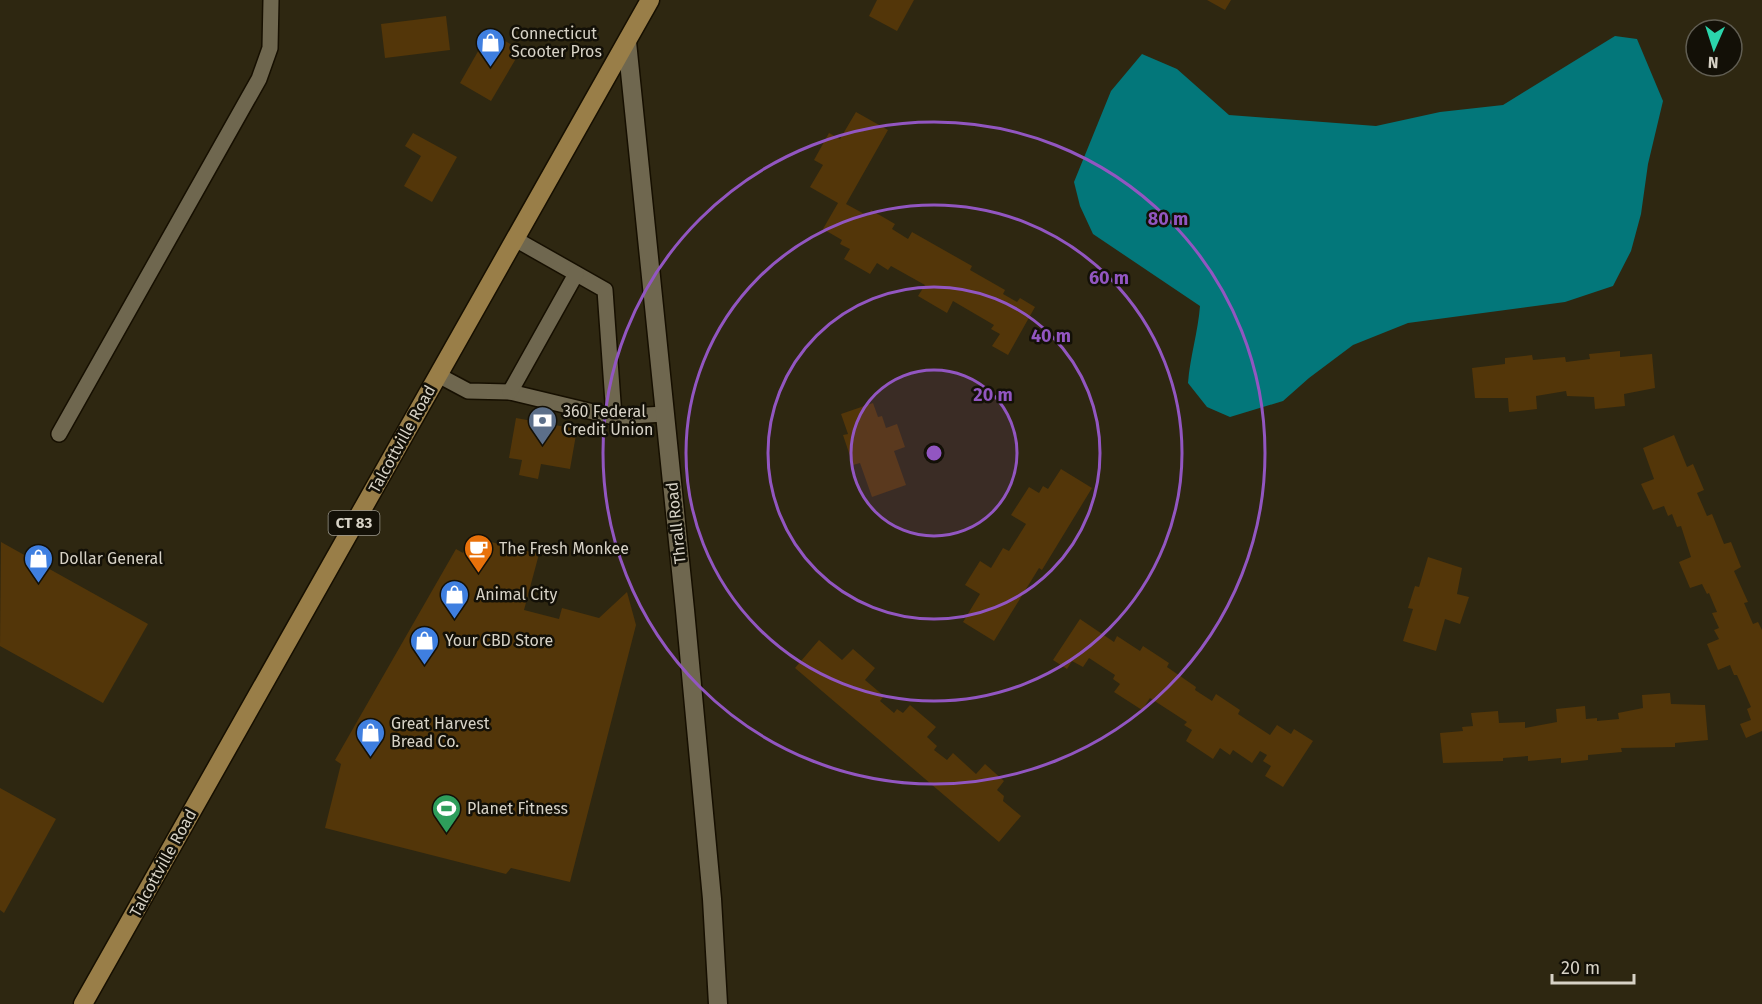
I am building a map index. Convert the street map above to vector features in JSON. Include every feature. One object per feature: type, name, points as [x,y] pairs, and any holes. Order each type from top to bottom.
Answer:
[{"type":"main road","name":"Talcottville Road","points":[[83,1004],[650,0]]},
{"type":"street","name":"Thrall Road","points":[[627,42],[705,829],[718,1004]]},
{"type":"lane","points":[[59,434],[259,79],[270,48],[271,0]]},
{"type":"lane","points":[[515,239],[605,290],[614,417]]},
{"type":"lane","points":[[510,392],[576,274]]},
{"type":"lane","points":[[438,375],[468,391],[510,392],[614,417],[664,414]]},
{"type":"water","points":[[1615,36],[1637,39],[1663,101],[1648,164],[1641,214],[1631,251],[1613,286],[1565,302],[1408,323],[1353,345],[1283,401],[1230,417],[1207,407],[1188,383],[1200,306],[1093,234],[1080,206],[1074,182],[1111,91],[1142,54],[1177,69],[1229,115],[1376,126],[1440,112],[1503,105]]},
{"type":"building","points":[[877,0],[914,0],[897,31],[869,16]]},
{"type":"building","points":[[1207,0],[1231,0],[1225,10]]},
{"type":"building","points":[[446,16],[450,50],[385,58],[381,24]]},
{"type":"building","points":[[489,32],[521,50],[491,101],[460,83]]},
{"type":"building","points":[[856,112],[888,130],[846,204],[868,216],[871,210],[895,224],[892,229],[908,239],[912,232],[972,266],[970,270],[1005,290],[1003,294],[1017,302],[1020,298],[1035,307],[1008,355],[992,346],[1000,334],[991,329],[994,325],[953,301],[947,313],[918,296],[925,285],[891,266],[888,270],[877,263],[870,274],[844,259],[850,249],[840,244],[842,240],[823,229],[838,203],[810,187],[823,165],[814,160],[829,133],[840,139]]},
{"type":"building","points":[[413,133],[457,157],[432,202],[404,186],[421,156],[405,146]]},
{"type":"building","points":[[1620,351],[1620,357],[1652,354],[1655,388],[1624,394],[1625,406],[1595,409],[1594,397],[1567,396],[1566,391],[1536,396],[1537,409],[1509,412],[1508,398],[1475,398],[1472,368],[1505,364],[1505,358],[1532,355],[1533,360],[1565,357],[1566,362],[1590,359],[1589,354]]},
{"type":"building","points":[[873,403],[878,417],[882,416],[886,428],[897,424],[905,447],[894,451],[906,485],[872,497],[860,463],[853,465],[843,435],[848,434],[841,414]]},
{"type":"building","points":[[516,418],[577,429],[570,469],[541,464],[538,479],[519,475],[522,460],[509,458]]},
{"type":"building","points":[[1674,435],[1687,467],[1693,464],[1704,490],[1697,493],[1707,516],[1712,514],[1724,544],[1731,542],[1741,567],[1734,571],[1748,602],[1744,603],[1753,624],[1758,622],[1762,630],[1762,731],[1746,738],[1740,724],[1751,720],[1747,709],[1751,707],[1737,675],[1734,675],[1730,665],[1718,670],[1707,644],[1719,639],[1714,630],[1719,628],[1712,613],[1717,612],[1709,593],[1707,594],[1702,584],[1690,588],[1679,562],[1691,557],[1681,526],[1677,527],[1672,514],[1668,516],[1664,506],[1653,510],[1641,484],[1654,479],[1643,448]]},
{"type":"building","points":[[1061,469],[1092,488],[1042,570],[1039,568],[994,641],[963,622],[980,594],[965,585],[980,561],[991,568],[1003,548],[1009,551],[1026,524],[1011,515],[1029,487],[1039,493],[1043,486],[1048,489]]},
{"type":"building","points":[[471,537],[539,554],[524,610],[559,619],[562,608],[599,618],[627,592],[636,625],[570,882],[511,868],[506,874],[325,828],[341,764],[335,760],[456,549],[463,553]]},
{"type":"building","name":"Dollar General","points":[[1,542],[148,624],[103,703],[0,646]]},
{"type":"building","points":[[1428,557],[1462,568],[1457,594],[1469,597],[1460,624],[1445,619],[1436,651],[1403,641],[1413,609],[1408,608],[1415,586],[1419,587]]},
{"type":"building","points":[[1080,619],[1114,642],[1117,636],[1140,651],[1143,646],[1169,663],[1167,667],[1196,687],[1195,690],[1212,701],[1216,694],[1240,710],[1238,714],[1270,735],[1277,725],[1291,734],[1294,729],[1313,741],[1283,787],[1265,776],[1271,766],[1263,761],[1267,755],[1260,751],[1252,763],[1233,750],[1230,755],[1220,748],[1213,759],[1186,741],[1192,730],[1184,725],[1187,722],[1150,698],[1142,710],[1114,692],[1120,684],[1113,679],[1115,675],[1089,658],[1083,667],[1072,661],[1067,669],[1053,660]]},
{"type":"building","points":[[819,640],[842,660],[853,649],[875,668],[865,680],[884,696],[880,701],[894,713],[897,709],[903,713],[910,705],[936,727],[927,737],[937,746],[934,750],[947,760],[953,753],[976,774],[985,764],[1004,781],[997,790],[1004,796],[1003,801],[1021,816],[999,842],[795,668]]},
{"type":"building","points":[[1670,693],[1671,704],[1705,705],[1708,740],[1675,743],[1675,747],[1621,748],[1622,752],[1588,755],[1588,760],[1561,763],[1561,758],[1528,761],[1528,756],[1503,758],[1503,761],[1443,763],[1440,733],[1463,731],[1462,727],[1473,726],[1471,713],[1498,711],[1499,723],[1525,722],[1525,728],[1557,722],[1556,709],[1585,706],[1586,719],[1597,718],[1597,721],[1619,719],[1618,713],[1643,708],[1642,695]]},
{"type":"building","points":[[0,788],[56,819],[4,913],[0,910]]},
{"type":"place","name":"Connecticut Scooter Pros","points":[[490,68]]},
{"type":"place","name":"360 Federal Credit Union","points":[[542,446]]},
{"type":"place","name":"The Fresh Monkee","points":[[478,574]]},
{"type":"place","name":"Dollar General","points":[[38,584]]},
{"type":"place","name":"Animal City","points":[[455,620]]},
{"type":"place","name":"Your CBD Store","points":[[424,666]]},
{"type":"place","name":"Great Harvest Bread Co.","points":[[370,758]]},
{"type":"place","name":"Planet Fitness","points":[[446,834]]}]
